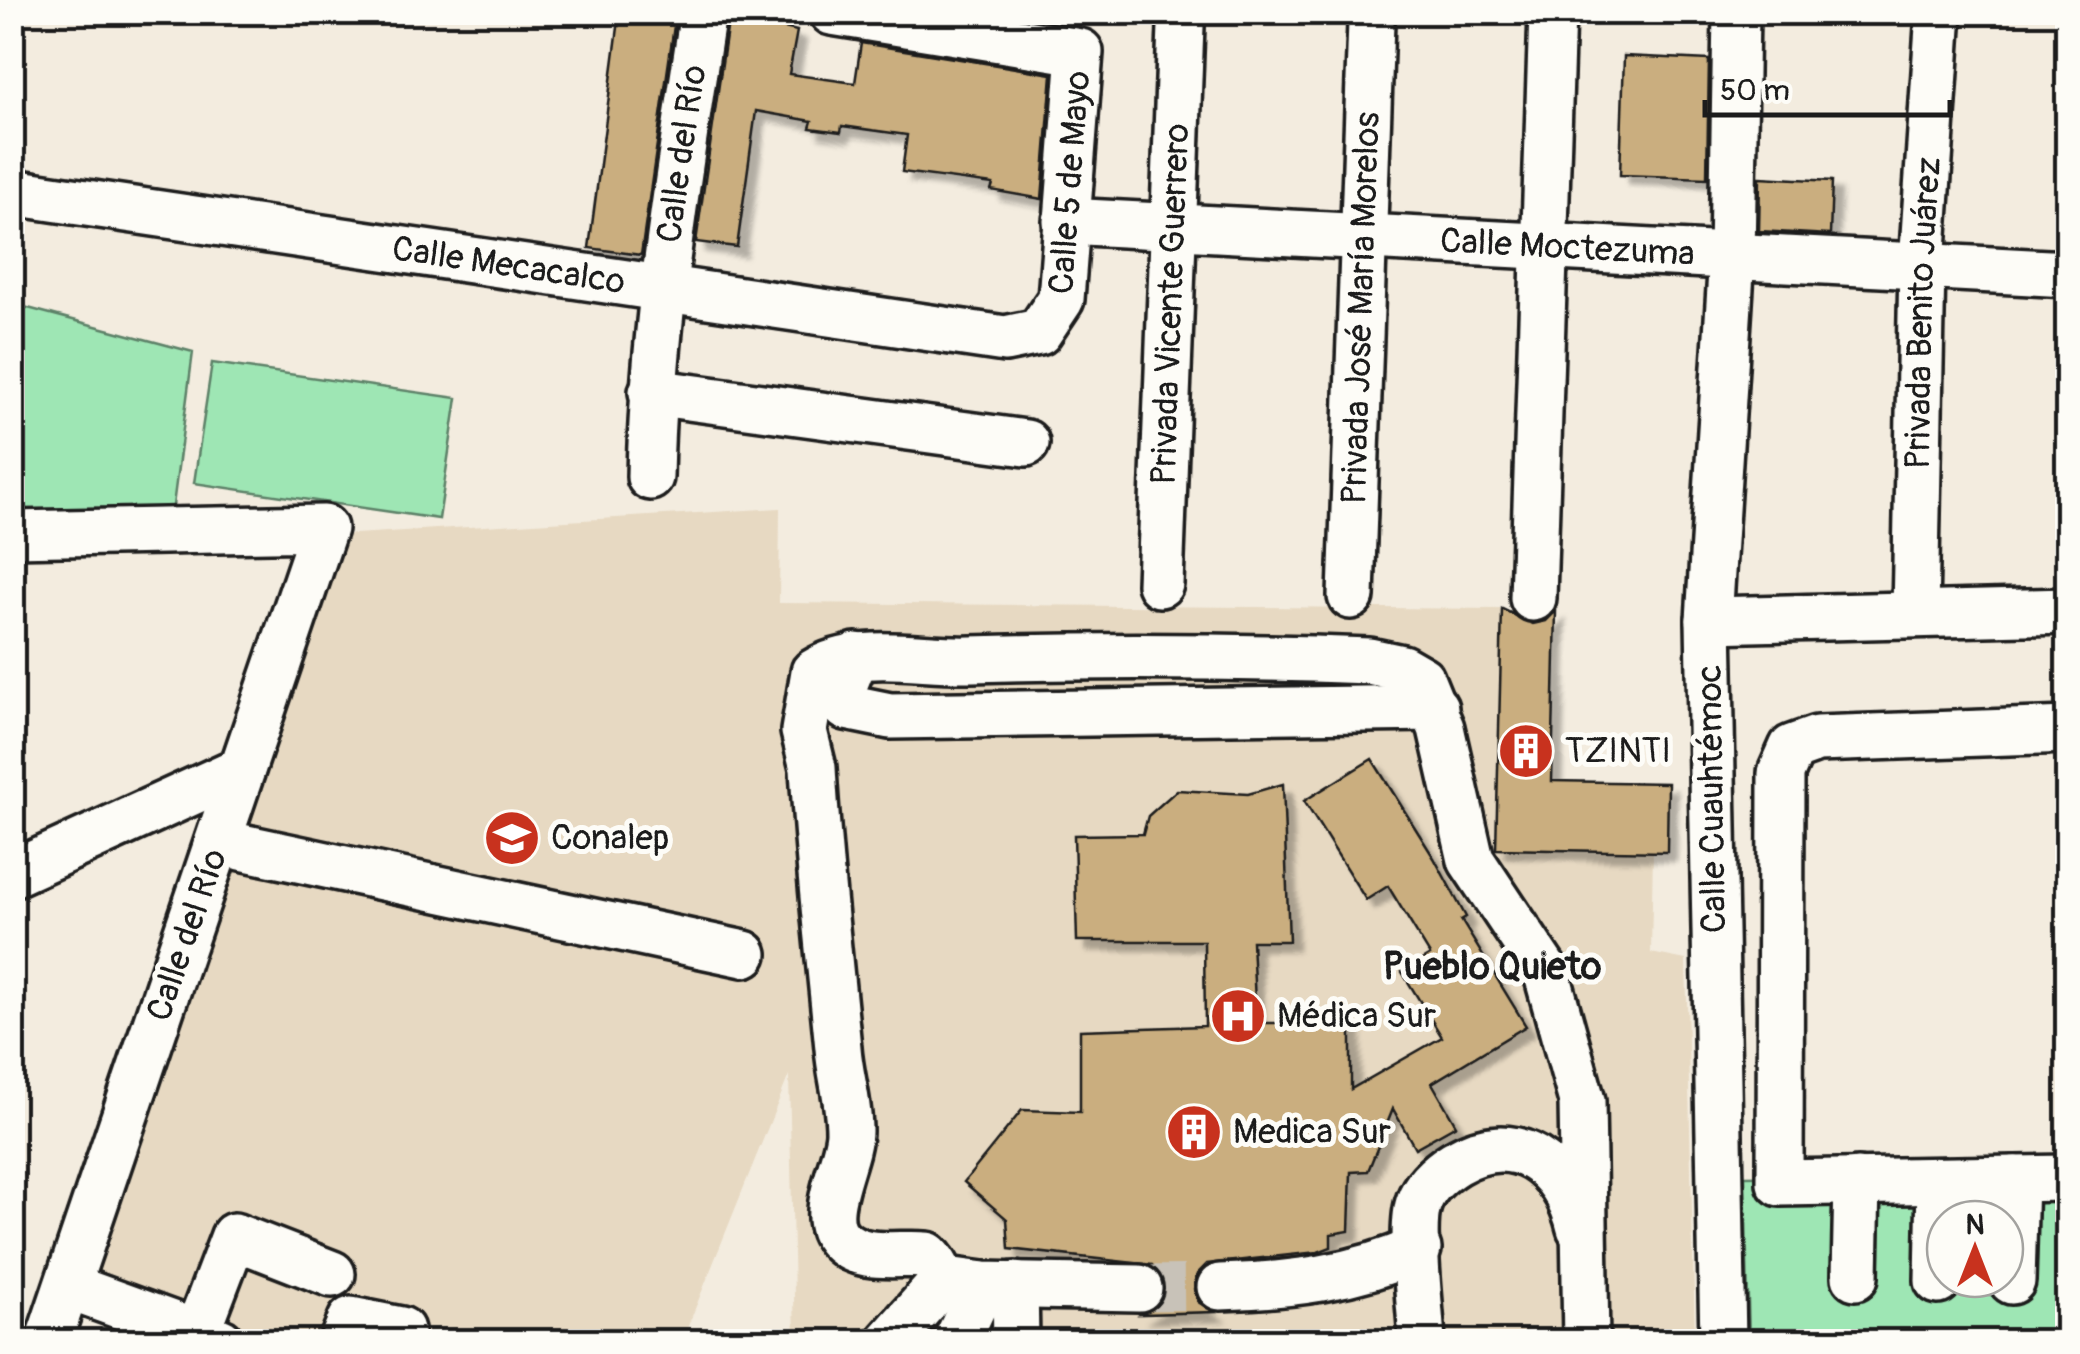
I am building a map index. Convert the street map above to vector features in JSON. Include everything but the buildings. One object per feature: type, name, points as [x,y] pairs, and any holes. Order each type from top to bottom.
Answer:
[{"type":"street","name":"Calle del Río","points":[[650,477],[652,392],[662,289],[703,12]]},
{"type":"street","name":"Calle 5 de Mayo","points":[[832,12],[1080,52],[1061,299],[1039,332],[1005,339]]},
{"type":"street","points":[[1533,598],[1552,12]]},
{"type":"street","name":"Calle Cuauhtémoc","points":[[1723,1342],[1708,620],[1732,256],[1736,12]]},
{"type":"street","name":"Privada Benito Juárez","points":[[1915,613],[1922,265],[1940,12]]},
{"type":"street","name":"Privada José María Morelos","points":[[1351,596],[1371,22]]},
{"type":"street","name":"Privada Vicente Guerrero","points":[[1160,584],[1176,225],[1180,26]]},
{"type":"street","name":"Calle Mecacalco","points":[[12,192],[1005,339]]},
{"type":"street","name":"Calle Moctezuma","points":[[1066,221],[2068,274]]},
{"type":"street","points":[[652,392],[1026,443]]},
{"type":"street","name":"Calle del Río","points":[[12,534],[324,528],[48,1342]]},
{"type":"street","points":[[1708,620],[2068,611]]},
{"type":"street","points":[[1016,1342],[979,1283],[936,1264],[927,1255],[861,1254],[840,1240],[832,1219],[848,1155],[848,1111],[839,1058],[813,768],[804,731],[814,672],[830,662],[874,657],[1174,654],[1369,661],[1412,672],[1435,708],[1471,860],[1547,974],[1579,1082],[1586,1342]]},
{"type":"street","points":[[874,657],[890,716],[1435,708]]},
{"type":"street","points":[[2068,730],[1817,740],[1792,748],[1781,773],[1780,1183],[2068,1178]]},
{"type":"street","points":[[12,874],[242,769]]},
{"type":"street","points":[[218,842],[744,954]]},
{"type":"street","points":[[1422,1342],[1415,1214],[1430,1184],[1462,1159],[1499,1147],[1519,1149],[1546,1166],[1568,1198],[1582,1240]]},
{"type":"street","points":[[2014,1199],[2015,1179]]},
{"type":"street","points":[[1854,1277],[1856,1181]]},
{"type":"street","points":[[1940,1181],[1940,1199]]},
{"type":"street","points":[[69,1287],[209,1337],[234,1236],[332,1274]]},
{"type":"street","points":[[1220,1287],[1286,1285],[1356,1274],[1418,1250]]},
{"type":"street","points":[[956,1342],[979,1283]]},
{"type":"street","points":[[890,1342],[938,1288],[979,1283],[1140,1288]]},
{"type":"street","points":[[342,1342],[351,1320],[401,1330]]},
{"type":"shaded area","points":[[780,508],[779,603],[1502,609],[1496,848],[1653,852],[1651,953],[1686,960],[1695,1341],[795,1341],[789,1075],[682,1341],[272,1341],[92,1284],[339,535]]},
{"type":"green space","points":[[13,304],[193,352],[168,544],[13,522]]},
{"type":"green space","points":[[212,363],[457,398],[439,519],[194,483]]},
{"type":"green space","points":[[2067,1170],[2067,1341],[1749,1341],[1745,1176]]},
{"type":"tunnel","points":[[1139,1288],[1220,1287]]},
{"type":"place","name":"TZINTI","points":[[1526,751]]},
{"type":"place","name":"Conalep","points":[[512,838]]},
{"type":"place","name":"Médica Sur","points":[[1238,1016]]},
{"type":"place","name":"Medica Sur","points":[[1194,1132]]},
{"type":"district","name":"Pueblo Quieto","points":[[1492,967]]}]
